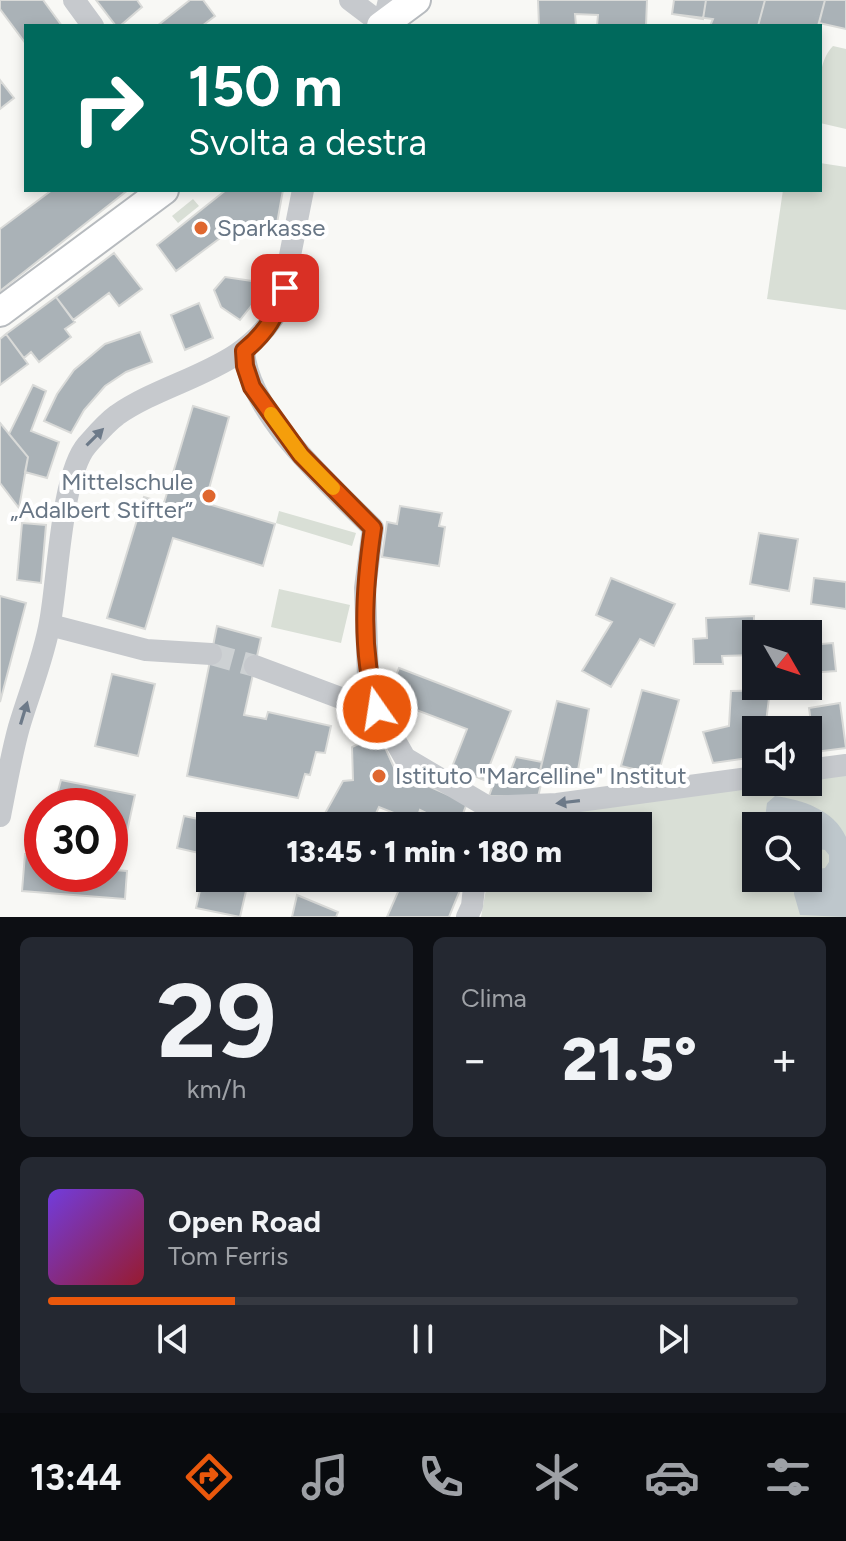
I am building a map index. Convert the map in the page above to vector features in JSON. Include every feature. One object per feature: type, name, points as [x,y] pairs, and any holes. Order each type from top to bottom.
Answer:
[{"type":"main road","points":[[384,17],[416,0]]},
{"type":"main road","points":[[0,312],[161,192]]},
{"type":"street","points":[[74,0],[92,24]]},
{"type":"street","points":[[350,0],[384,17]]},
{"type":"street","points":[[0,816],[18,731],[50,625],[67,507],[84,448],[116,416],[244,351],[266,330],[280,306],[303,192]]},
{"type":"street","points":[[244,351],[252,387],[301,455],[373,528],[365,588],[368,678],[377,709],[405,758],[479,812]]},
{"type":"street","points":[[50,625],[146,650],[211,654]]},
{"type":"street","points":[[255,666],[377,709]]},
{"type":"street","points":[[822,768],[846,765]]},
{"type":"street","points":[[509,812],[742,779]]},
{"type":"street","points":[[467,917],[474,892]]},
{"type":"shaded area","points":[[833,46],[846,49],[846,129],[822,123],[822,67]]},
{"type":"shaded area","points":[[822,163],[846,167],[846,310],[767,299],[783,192],[822,192]]},
{"type":"shaded area","points":[[193,199],[199,206],[178,223],[172,216]]},
{"type":"shaded area","points":[[279,511],[356,533],[352,546],[276,523]]},
{"type":"shaded area","points":[[279,589],[350,605],[341,643],[271,627]]},
{"type":"shaded area","points":[[846,775],[846,917],[481,917],[485,892],[652,892],[652,812],[529,812],[742,786],[742,796],[822,796],[822,777]]},
{"type":"shaded area","points":[[775,796],[796,800],[826,813],[841,828],[846,837],[846,917],[800,915],[794,894],[822,892],[822,868],[829,862],[829,855],[822,850],[822,812],[766,812],[767,803]]},
{"type":"building","points":[[0,0],[43,0],[61,24],[24,24],[24,41],[0,9]]},
{"type":"building","points":[[96,0],[137,0],[142,7],[122,24],[114,24]]},
{"type":"building","points":[[190,0],[203,0],[215,16],[205,24],[160,24]]},
{"type":"building","points":[[538,0],[647,0],[646,24],[597,24],[598,15],[575,14],[576,24],[539,24]]},
{"type":"building","points":[[674,0],[765,0],[759,24],[711,24],[713,19],[672,14]]},
{"type":"building","points":[[674,0],[706,0],[703,19],[672,14]]},
{"type":"building","points":[[765,0],[825,0],[819,24],[759,24]]},
{"type":"building","points":[[825,0],[846,0],[846,29],[819,23]]},
{"type":"building","points":[[0,80],[14,98],[0,109]]},
{"type":"building","points":[[49,192],[125,192],[0,291],[0,229]]},
{"type":"building","points":[[223,192],[283,192],[276,229],[239,224],[176,271],[157,245]]},
{"type":"building","points":[[114,253],[142,289],[119,306],[109,293],[73,320],[56,297]]},
{"type":"building","points":[[225,277],[252,281],[264,290],[240,320],[221,307],[214,290]]},
{"type":"building","points":[[56,297],[75,322],[65,329],[71,337],[39,362],[31,352],[24,358],[6,334]]},
{"type":"building","points":[[199,303],[213,338],[185,350],[171,315]]},
{"type":"building","points":[[140,332],[152,362],[126,372],[105,386],[84,410],[71,433],[44,421],[57,394],[74,370],[105,344]]},
{"type":"building","points":[[6,334],[28,364],[0,385],[0,339]]},
{"type":"building","points":[[33,385],[46,391],[31,431],[59,442],[47,478],[25,472],[28,457],[9,434]]},
{"type":"building","points":[[193,406],[229,417],[205,503],[275,524],[263,566],[173,538],[145,629],[107,618],[144,497],[164,503]]},
{"type":"building","points":[[0,423],[28,457],[19,508],[0,483]]},
{"type":"building","points":[[400,506],[442,513],[439,526],[445,527],[439,566],[382,557],[387,522],[397,524]]},
{"type":"building","points":[[22,523],[46,525],[41,583],[17,580]]},
{"type":"building","points":[[759,533],[798,539],[789,591],[750,584]]},
{"type":"building","points":[[611,578],[675,604],[654,646],[640,639],[611,687],[582,671],[612,622],[596,615]]},
{"type":"building","points":[[814,578],[846,582],[846,609],[811,604]]},
{"type":"building","points":[[0,596],[26,603],[0,702]]},
{"type":"building","points":[[754,616],[754,620],[742,620],[742,655],[722,656],[723,664],[694,664],[693,639],[707,638],[706,618]]},
{"type":"building","points":[[217,626],[261,638],[244,715],[266,719],[268,712],[331,726],[325,753],[316,752],[310,775],[305,774],[298,798],[187,776]]},
{"type":"building","points":[[833,643],[836,671],[822,672],[822,644]]},
{"type":"building","points":[[399,668],[511,711],[484,780],[452,767],[467,729],[387,699]]},
{"type":"building","points":[[112,674],[155,684],[138,756],[95,746]]},
{"type":"building","points":[[642,690],[679,700],[658,775],[621,766]]},
{"type":"building","points":[[731,691],[742,691],[742,700],[769,700],[767,716],[742,716],[742,759],[713,763],[703,732],[729,726]]},
{"type":"building","points":[[557,701],[589,709],[576,781],[540,771]]},
{"type":"building","points":[[840,703],[846,748],[822,751],[822,716],[810,716],[809,708]]},
{"type":"building","name":"Istituto \"Marcelline\" Institut","points":[[379,734],[396,772],[467,803],[464,812],[391,812],[379,807],[377,812],[326,812],[343,781],[353,780],[352,747]]},
{"type":"building","points":[[516,757],[542,762],[540,771],[544,772],[538,797],[489,796],[497,774],[509,775]]},
{"type":"building","points":[[61,780],[100,788],[59,788]]},
{"type":"building","points":[[128,794],[135,795],[128,827]]},
{"type":"building","points":[[184,816],[196,818],[196,852],[177,848]]},
{"type":"building","points":[[35,892],[126,892],[125,899]]},
{"type":"building","points":[[200,892],[246,892],[240,917],[196,908]]},
{"type":"building","points":[[398,892],[459,892],[449,917],[387,917]]},
{"type":"building","points":[[297,895],[338,912],[336,917],[292,917]]},
{"type":"tunnel","points":[[211,654],[255,666]]},
{"type":"slow traffic","points":[[271,414],[301,455],[333,488]]},
{"type":"place","name":"Sparkasse","points":[[201,228]]},
{"type":"place","name":"Mittelschule „Adalbert Stifter”","points":[[209,496]]},
{"type":"place","name":"Istituto \"Marcelline\" Institut","points":[[379,776]]},
{"type":"route","points":[[285,288],[272,322],[244,351],[245,366],[252,387],[301,455],[373,528],[365,588],[368,678],[377,709]]}]
